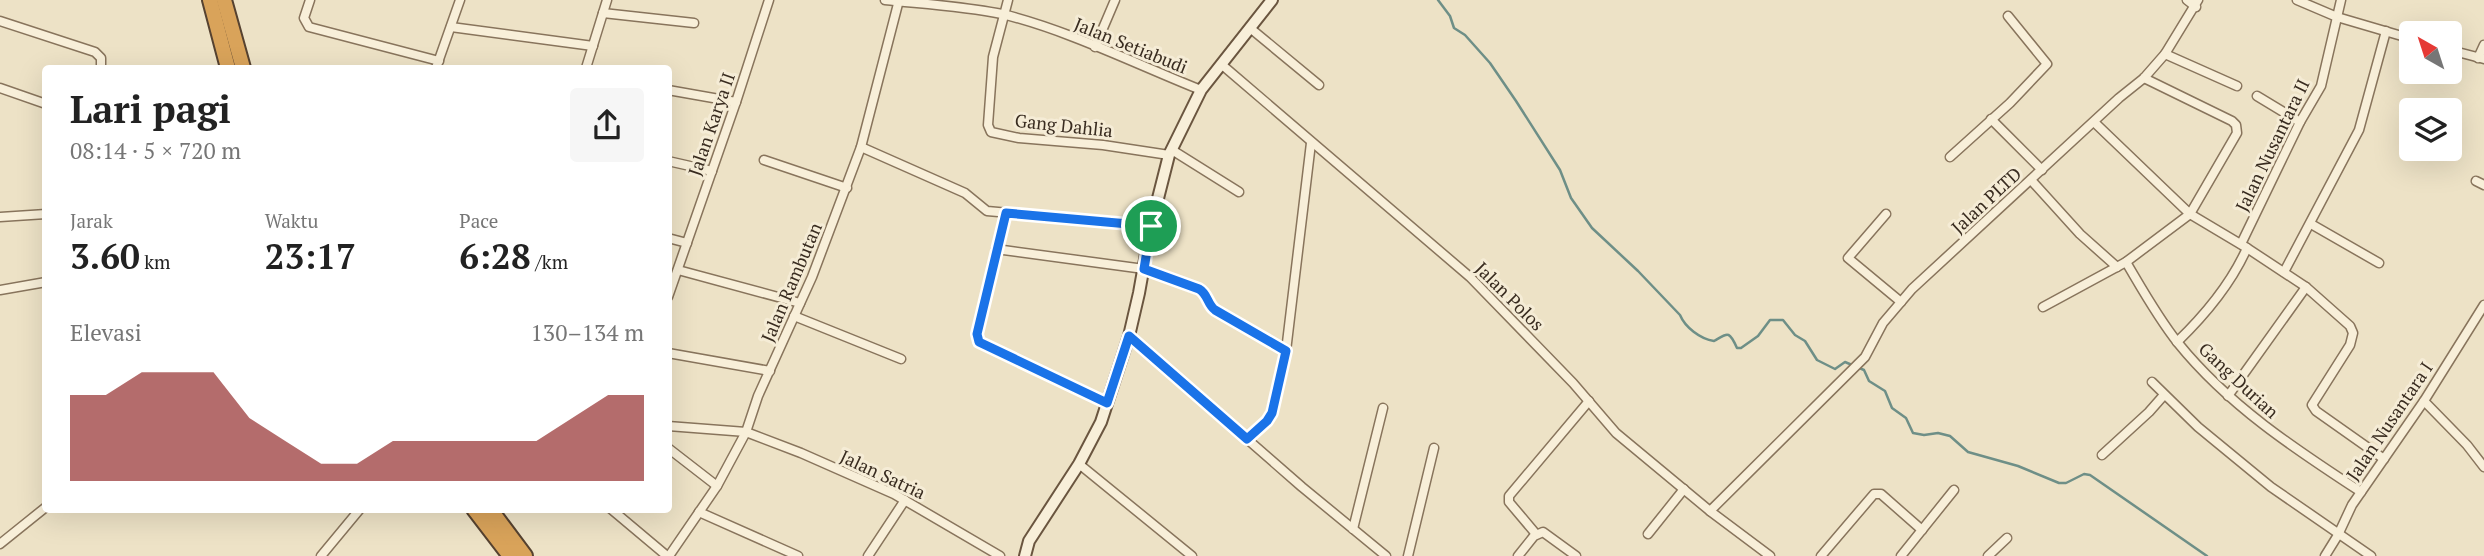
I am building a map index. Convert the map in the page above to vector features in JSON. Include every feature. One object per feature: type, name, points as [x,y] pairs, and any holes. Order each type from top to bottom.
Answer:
[{"type":"highway","points":[[210,0],[227,65]]},
{"type":"highway","points":[[224,0],[242,65]]},
{"type":"highway","points":[[477,513],[510,556]]},
{"type":"highway","points":[[493,513],[525,556]]},
{"type":"street","points":[[310,0],[304,18],[309,27],[438,65],[460,0]]},
{"type":"street","points":[[587,65],[607,0]]},
{"type":"street","name":"Jalan Karya II","points":[[672,286],[769,0]]},
{"type":"street","name":"Jalan Setiabudi","points":[[885,0],[967,8],[1004,15],[1046,28],[1201,90]]},
{"type":"street","points":[[1004,15],[1008,0]]},
{"type":"street","points":[[1095,47],[1115,0]]},
{"type":"street","points":[[1025,556],[1029,541],[1079,464],[1101,422],[1129,336],[1151,226],[1171,152],[1201,90],[1272,0]]},
{"type":"street","points":[[2187,0],[2197,4]]},
{"type":"street","points":[[2297,0],[2337,17],[2399,35]]},
{"type":"street","name":"Jalan Nusantara II","points":[[2178,342],[2198,322],[2224,288],[2300,122],[2321,86],[2341,0]]},
{"type":"street","name":"Jalan Rambutan","points":[[668,556],[717,486],[746,432],[758,396],[800,303],[861,147],[899,1]]},
{"type":"street","name":"Jalan PLTD","points":[[1710,511],[1865,357],[1883,323],[1912,289],[2119,97],[2144,78],[2165,54],[2197,4]]},
{"type":"street","points":[[603,13],[694,23]]},
{"type":"street","name":"Gang Dahlia","points":[[1004,15],[993,57],[988,125],[991,132],[1020,138],[1171,152]]},
{"type":"street","points":[[1950,157],[2047,64],[2008,16]]},
{"type":"street","points":[[0,21],[95,52],[101,58],[100,65]]},
{"type":"street","points":[[451,27],[593,46]]},
{"type":"street","points":[[1250,28],[1319,85]]},
{"type":"street","points":[[2284,272],[2358,130],[2386,31]]},
{"type":"street","points":[[2462,53],[2481,59],[2484,45]]},
{"type":"street","points":[[2165,54],[2237,86]]},
{"type":"street","name":"Jalan Polos","points":[[1221,64],[1470,277],[1589,401],[1616,433],[1710,511],[1770,556]]},
{"type":"street","points":[[2043,307],[2126,262],[2190,214],[2238,130],[2236,125],[2144,78]]},
{"type":"street","points":[[0,88],[42,103]]},
{"type":"street","points":[[672,91],[736,102]]},
{"type":"street","points":[[2257,96],[2300,122]]},
{"type":"street","points":[[1991,119],[2042,170]]},
{"type":"street","points":[[2094,122],[2190,214],[2306,287],[2346,321],[2353,333],[2350,345],[2313,400],[2314,408],[2384,459]]},
{"type":"street","points":[[1247,439],[1270,417],[1286,351],[1311,143]]},
{"type":"street","points":[[861,147],[965,193],[983,210],[1151,226]]},
{"type":"street","points":[[1171,152],[1239,192]]},
{"type":"street","points":[[764,160],[847,188]]},
{"type":"street","points":[[672,162],[712,170]]},
{"type":"street","points":[[2031,180],[2080,234],[2117,267]]},
{"type":"street","points":[[1006,213],[977,334],[979,342],[1107,403]]},
{"type":"street","points":[[0,218],[42,214]]},
{"type":"street","points":[[1886,214],[1848,258],[1901,302]]},
{"type":"street","points":[[2311,224],[2379,262]]},
{"type":"street","points":[[672,239],[687,243]]},
{"type":"street","points":[[996,249],[1144,269],[1199,289],[1206,294],[1215,310],[1286,351]]},
{"type":"street","name":"Gang Durian","points":[[2126,262],[2153,308],[2178,342],[2228,396],[2269,430],[2361,492]]},
{"type":"street","points":[[678,270],[800,303]]},
{"type":"street","points":[[0,290],[42,283]]},
{"type":"street","points":[[2228,396],[2306,287]]},
{"type":"street","name":"Jalan Nusantara I","points":[[2325,556],[2352,505],[2424,401],[2484,305]]},
{"type":"street","points":[[794,316],[901,359]]},
{"type":"street","points":[[1129,336],[1386,556]]},
{"type":"street","points":[[672,354],[770,371]]},
{"type":"street","points":[[2152,382],[2198,427],[2271,487],[2359,553],[2371,556]]},
{"type":"street","points":[[2102,455],[2164,395]]},
{"type":"street","points":[[1536,534],[1509,502],[1509,496],[1589,401]]},
{"type":"street","points":[[2424,401],[2467,445],[2484,467]]},
{"type":"street","points":[[1353,528],[1383,408]]},
{"type":"street","name":"Jalan Satria","points":[[672,426],[746,432],[905,500],[1000,556]]},
{"type":"street","points":[[1408,556],[1434,448]]},
{"type":"street","points":[[672,451],[717,486]]},
{"type":"street","points":[[1079,464],[1192,556]]},
{"type":"street","points":[[1647,534],[1684,489]]},
{"type":"street","points":[[1901,556],[1954,490]]},
{"type":"street","points":[[1821,556],[1874,494],[1881,494],[1922,530]]},
{"type":"street","points":[[868,556],[905,500]]},
{"type":"street","points":[[0,544],[42,510]]},
{"type":"street","points":[[699,512],[799,556]]},
{"type":"street","points":[[321,556],[357,513]]},
{"type":"street","points":[[616,513],[668,556]]},
{"type":"street","points":[[1522,554],[1536,534],[1545,533],[1576,556]]},
{"type":"street","points":[[1988,556],[2007,538]]},
{"type":"waterway","points":[[1438,0],[1450,16],[1454,28],[1465,35],[1490,63],[1516,101],[1560,170],[1571,198],[1592,228],[1638,271],[1694,332],[1714,341],[1728,335],[1737,348],[1741,348],[1758,336],[1770,320],[1783,320],[1795,335],[1805,341],[1817,360],[1835,369],[1845,362],[1864,370],[1869,381],[1885,391],[1892,408],[1906,418],[1913,433],[1950,436],[1968,452],[2018,466],[2059,483],[2066,483],[2084,474],[2090,475],[2207,556]]},
{"type":"route","points":[[1006,213],[1151,226],[1144,269],[1199,289],[1206,294],[1215,310],[1286,351],[1272,413],[1264,425],[1247,439],[1129,336],[1107,403],[979,342],[977,334],[1006,213]]}]
